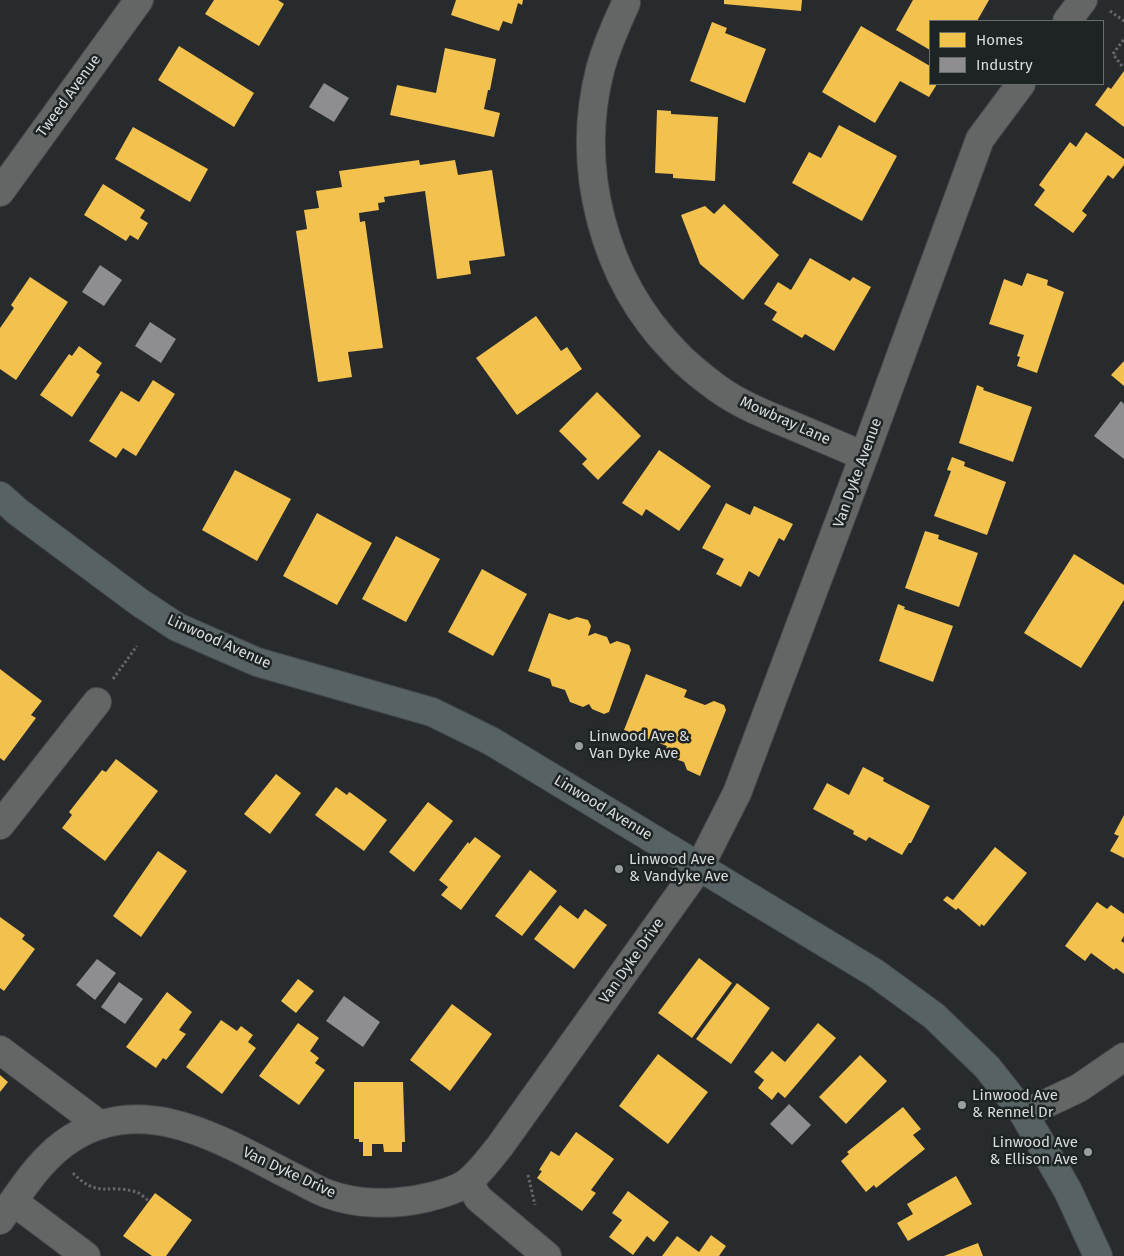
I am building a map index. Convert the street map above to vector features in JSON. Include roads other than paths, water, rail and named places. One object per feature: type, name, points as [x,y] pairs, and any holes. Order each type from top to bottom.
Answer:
[{"type":"main road","name":"Linwood Avenue","points":[[0,496],[18,512],[139,602],[177,627],[257,662],[432,712],[491,741],[875,973],[934,1016],[987,1067],[1024,1114],[1068,1191],[1098,1256]]},
{"type":"street","name":"Tweed Avenue","points":[[0,192],[139,0]]},
{"type":"street","name":"Mowbray Lane","points":[[626,4],[614,30],[600,70],[593,113],[591,156],[596,200],[608,245],[624,281],[647,318],[674,351],[718,388],[755,410],[864,456]]},
{"type":"street","points":[[1069,20],[1094,4]]},
{"type":"street","name":"Van Dyke Avenue","points":[[700,866],[737,793],[864,456],[980,139],[1020,85]]},
{"type":"street","points":[[0,826],[97,702]]},
{"type":"street","name":"Van Dyke Drive","points":[[7,1211],[47,1157],[72,1138],[100,1125],[130,1119],[161,1120],[192,1128],[328,1194],[356,1201],[385,1203],[415,1200],[443,1194],[470,1182],[500,1146],[700,866]]},
{"type":"street","points":[[0,1050],[100,1125]]},
{"type":"street","points":[[1024,1114],[1079,1088],[1124,1057]]},
{"type":"street","points":[[470,1182],[478,1198],[547,1256]]},
{"type":"street","points":[[7,1211],[86,1256]]},
{"type":"place","name":"Linwood Ave & Van Dyke Ave","points":[[579,746]]},
{"type":"place","name":"Linwood Ave & Vandyke Ave","points":[[619,869]]},
{"type":"place","name":"Linwood Ave & Rennel Dr","points":[[962,1105]]},
{"type":"place","name":"Linwood Ave & Ellison Ave","points":[[1088,1152]]}]
